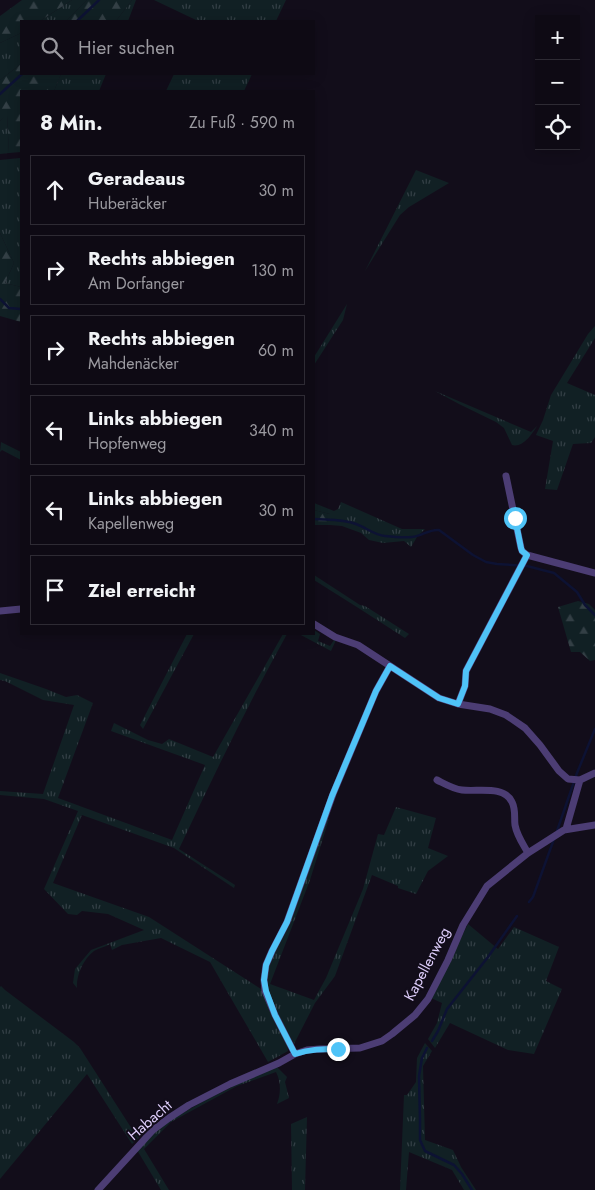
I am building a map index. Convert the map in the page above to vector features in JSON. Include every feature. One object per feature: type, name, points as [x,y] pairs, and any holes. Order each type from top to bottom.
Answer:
[{"type":"street","points":[[506,476],[522,551],[527,555],[595,573]]},
{"type":"street","points":[[458,704],[465,686],[466,671],[527,555]]},
{"type":"street","points":[[0,610],[20,609]]},
{"type":"street","points":[[315,625],[335,637],[358,645],[439,698],[458,704],[490,709],[506,715],[525,728],[540,744],[564,776],[576,780],[595,773]]},
{"type":"street","points":[[295,1054],[275,1015],[266,991],[264,980],[266,965],[287,922],[332,796],[376,691],[390,666]]},
{"type":"street","points":[[437,780],[462,790],[493,791],[507,795],[515,809],[515,825],[518,835],[528,853]]},
{"type":"street","points":[[564,831],[576,780]]},
{"type":"street","name":"Kapellenweg","points":[[230,1084],[307,1050],[320,1048],[360,1048],[382,1041],[404,1024],[428,999],[463,925],[487,886],[528,853],[564,831],[595,825]]},
{"type":"street","name":"Habacht","points":[[98,1190],[153,1130],[190,1105],[230,1084]]},
{"type":"green space","points":[[22,0],[72,0],[42,20],[20,20],[20,33],[0,43],[0,16]]},
{"type":"green space","points":[[72,0],[87,0],[67,20],[42,20]]},
{"type":"green space","points":[[87,0],[132,0],[117,20],[67,20]]},
{"type":"green space","points":[[132,0],[136,0],[128,20],[117,20]]},
{"type":"green space","points":[[154,0],[286,0],[276,20],[196,20]]},
{"type":"green space","points":[[20,33],[20,65],[0,80],[0,43]]},
{"type":"green space","points":[[20,65],[20,75],[61,75],[54,90],[20,90],[20,152],[9,153],[7,115],[0,121],[0,80]]},
{"type":"green space","points":[[61,75],[106,75],[99,90],[54,90]]},
{"type":"green space","points":[[174,75],[252,75],[244,90],[166,90]]},
{"type":"green space","points":[[7,114],[9,153],[0,154],[0,121]]},
{"type":"green space","points":[[20,158],[20,287],[5,283],[14,263],[0,233],[0,160]]},
{"type":"green space","points":[[416,170],[449,183],[409,207],[400,215],[365,271]]},
{"type":"green space","points":[[0,233],[14,263],[5,283],[20,287],[20,322],[0,316]]},
{"type":"green space","points":[[347,304],[343,320],[315,363],[315,355]]},
{"type":"green space","points":[[595,326],[595,338],[567,383],[595,395],[595,437],[591,443],[573,444],[557,490],[545,489],[553,441],[536,435],[551,395],[588,334]]},
{"type":"green space","points":[[435,391],[531,432],[537,426],[523,442],[512,445],[504,428],[496,422]]},
{"type":"green space","points":[[1,442],[20,452],[20,459],[2,450],[0,452]]},
{"type":"green space","points":[[341,502],[402,529],[425,529],[411,547],[404,541],[383,543],[369,540],[361,533],[342,526],[330,525],[330,514],[315,510],[315,503],[334,511],[338,509]]},
{"type":"green space","points":[[315,510],[330,514],[330,525],[315,525]]},
{"type":"green space","points":[[315,576],[409,634],[405,638],[315,581]]},
{"type":"green space","points":[[578,601],[589,604],[595,610],[595,660],[590,661],[580,652],[571,652],[558,607]]},
{"type":"green space","points":[[315,631],[320,634],[318,641],[330,646],[336,640],[331,651],[301,635],[315,635]]},
{"type":"green space","points":[[186,635],[193,635],[143,729],[140,725]]},
{"type":"green space","points":[[282,635],[286,635],[245,714],[179,849],[235,885],[234,888],[174,848],[82,815],[53,883],[149,917],[261,989],[287,1043],[288,1051],[268,1062],[210,962],[161,938],[122,945],[112,950],[110,944],[96,950],[90,954],[81,968],[77,988],[73,983],[75,969],[91,950],[144,930],[108,914],[82,911],[77,915],[68,914],[44,889],[78,811],[44,799],[0,795],[0,791],[43,794],[74,705],[43,700],[0,680],[0,673],[66,697],[77,695],[93,703],[58,798],[172,840],[205,765],[111,731],[114,723],[148,740],[162,744],[169,739],[213,757]]},
{"type":"green space","points":[[396,807],[436,818],[428,848],[448,856],[428,871],[416,894],[398,888],[398,886],[372,875],[335,976],[315,1003],[294,1044],[272,1004],[266,974],[326,818],[329,819],[310,880],[270,984],[314,1000],[326,978],[363,889],[378,834],[384,835]]},
{"type":"green space","points":[[468,924],[498,949],[514,927],[559,947],[546,981],[562,989],[534,1054],[508,1050],[450,1023],[435,1048],[428,1039],[437,1023],[442,1003],[431,998]]},
{"type":"green space","points":[[1,986],[80,1048],[130,1126],[140,1137],[132,1144],[87,1074],[0,1179]]},
{"type":"green space","points":[[425,1043],[432,1051],[423,1066],[425,1140],[453,1150],[461,1167],[476,1190],[464,1190],[452,1170],[409,1152],[406,1190],[400,1190],[404,1095],[407,1095],[416,1082],[417,1058]]},
{"type":"green space","points":[[277,1067],[287,1077],[285,1082],[289,1098],[277,1104],[280,1088],[276,1072],[237,1086],[171,1122],[144,1149],[169,1190],[161,1190],[137,1150],[155,1132],[174,1118],[266,1070]]},
{"type":"green space","points":[[307,1117],[305,1190],[292,1190],[291,1124]]},
{"type":"waterway","points":[[78,20],[99,0]]},
{"type":"waterway","points":[[0,94],[21,75]]},
{"type":"waterway","points":[[0,299],[9,308],[20,309]]},
{"type":"waterway","points":[[315,519],[351,522],[377,534],[392,537],[412,537],[439,530],[473,555],[486,562],[527,566],[554,573],[577,592],[585,605],[595,615]]},
{"type":"waterway","points":[[557,831],[577,773],[595,729]]},
{"type":"waterway","points":[[529,902],[533,897],[554,839]]},
{"type":"waterway","points":[[432,1041],[447,1009],[517,916]]},
{"type":"waterway","points":[[427,1048],[422,1058],[419,1076],[420,1140],[425,1151],[454,1165],[472,1190]]},
{"type":"route","points":[[338,1049],[320,1048],[295,1054],[275,1015],[266,991],[264,980],[266,965],[287,922],[332,796],[376,691],[390,666],[439,698],[458,704],[465,686],[466,671],[527,555],[524,554],[521,548],[515,518]]}]
